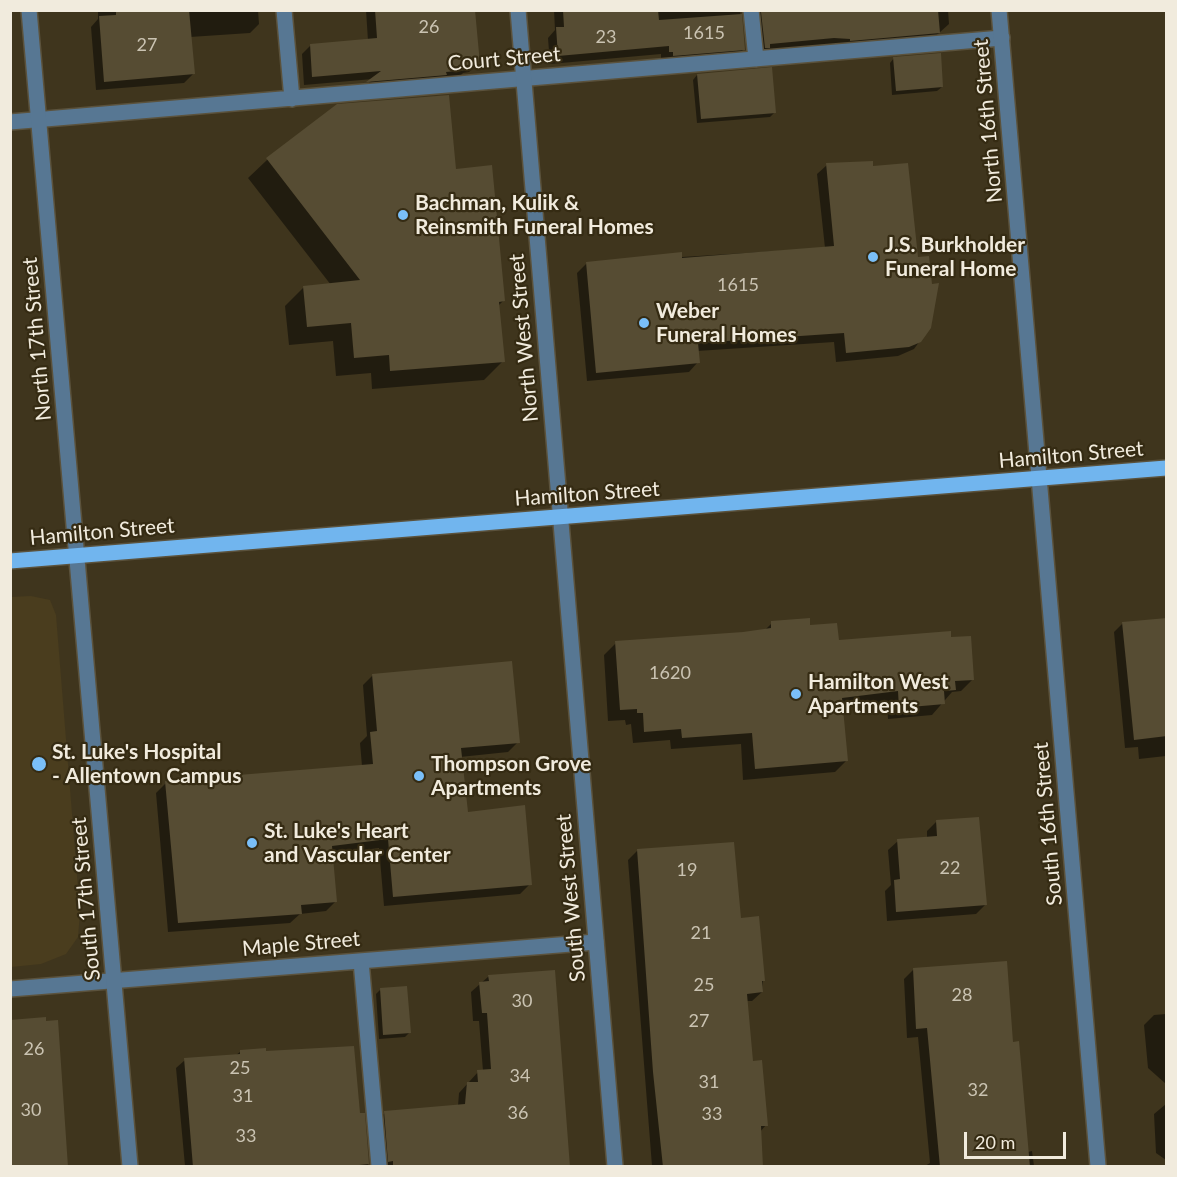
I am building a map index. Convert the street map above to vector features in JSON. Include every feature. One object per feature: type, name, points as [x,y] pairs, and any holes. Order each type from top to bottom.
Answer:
[{"type":"main road","name":"Hamilton Street","points":[[10,561],[307,535],[560,518],[1167,468]]},
{"type":"street","name":"North 17th Street","points":[[30,10],[76,556]]},
{"type":"street","points":[[284,10],[292,99]]},
{"type":"street","name":"North West Street","points":[[518,10],[560,518]]},
{"type":"street","points":[[751,10],[756,59]]},
{"type":"street","name":"North 16th Street","points":[[999,10],[1039,478]]},
{"type":"street","name":"Court Street","points":[[10,122],[1002,38]]},
{"type":"street","name":"South 16th Street","points":[[1039,478],[1098,1167]]},
{"type":"street","name":"South West Street","points":[[560,518],[615,1167]]},
{"type":"street","name":"South 17th Street","points":[[76,556],[130,1167]]},
{"type":"street","name":"Maple Street","points":[[10,988],[596,942]]},
{"type":"street","points":[[361,961],[379,1167]]},
{"type":"shaded area","name":"St. Luke's Hospital - Allentown Campus","points":[[31,596],[50,600],[56,615],[80,913],[78,937],[66,954],[41,964],[11,967],[11,597]]},
{"type":"building","points":[[116,10],[189,10],[195,74],[104,82],[99,16],[116,15]]},
{"type":"building","points":[[375,10],[475,10],[480,64],[467,65],[467,70],[446,72],[447,75],[366,82],[381,71],[312,77],[310,44],[377,38]]},
{"type":"building","points":[[563,10],[658,10],[659,20],[742,14],[745,50],[673,56],[673,52],[669,52],[669,46],[558,56],[556,27],[564,27]]},
{"type":"building","points":[[765,10],[938,10],[940,33],[850,41],[850,39],[834,38],[770,44],[770,48],[765,48],[761,12]]},
{"type":"building","points":[[941,53],[943,87],[896,91],[893,57]]},
{"type":"building","points":[[772,67],[776,113],[701,119],[697,74]]},
{"type":"building","name":"Bachman, Kulik & Reinsmith Funeral Homes","points":[[449,95],[456,169],[492,165],[505,301],[499,302],[505,362],[390,371],[389,355],[354,358],[351,323],[307,327],[303,286],[360,280],[266,158],[337,104]]},
{"type":"building","points":[[873,161],[873,166],[908,163],[918,257],[929,256],[932,284],[939,283],[931,328],[921,342],[909,347],[846,353],[844,333],[698,343],[700,363],[596,373],[586,262],[682,252],[682,258],[834,246],[826,163]]},
{"type":"building","points":[[810,618],[810,625],[837,623],[839,640],[951,631],[951,637],[971,636],[974,680],[955,681],[956,690],[944,691],[945,704],[899,708],[898,691],[842,698],[848,761],[755,769],[752,733],[682,738],[681,729],[644,732],[643,713],[637,713],[637,709],[620,710],[615,641],[743,632],[771,628],[771,621]]},
{"type":"building","points":[[1167,618],[1167,736],[1134,740],[1122,622]]},
{"type":"building","points":[[512,661],[520,743],[461,748],[468,812],[525,805],[532,885],[393,897],[388,839],[332,846],[337,902],[301,905],[302,914],[178,923],[165,781],[373,764],[370,732],[377,731],[372,674]]},
{"type":"building","points":[[979,817],[987,905],[896,912],[894,880],[900,879],[897,839],[937,836],[936,820]]},
{"type":"building","points":[[734,842],[741,918],[759,916],[765,981],[762,981],[763,992],[747,994],[753,1061],[762,1060],[768,1126],[761,1126],[763,1167],[663,1167],[653,1072],[637,849]]},
{"type":"building","points":[[1007,961],[1013,1042],[1019,1041],[1030,1167],[940,1167],[927,1028],[916,1029],[913,968]]},
{"type":"building","points":[[555,970],[570,1167],[393,1167],[393,1161],[388,1162],[384,1111],[465,1104],[467,1082],[478,1082],[477,1070],[491,1069],[487,1013],[482,1013],[479,982],[489,981],[488,975]]},
{"type":"building","points":[[407,986],[411,1033],[383,1035],[380,988]]},
{"type":"building","points":[[46,1017],[46,1021],[58,1020],[68,1167],[10,1167],[10,1020]]},
{"type":"building","points":[[354,1046],[360,1113],[365,1113],[369,1164],[340,1167],[193,1167],[184,1058],[240,1054],[240,1050],[266,1048],[266,1051]]},
{"type":"place","name":"Bachman, Kulik & Reinsmith Funeral Homes","points":[[403,215]]},
{"type":"place","name":"J.S. Burkholder Funeral Home","points":[[873,257]]},
{"type":"place","name":"Weber Funeral Homes","points":[[644,323]]},
{"type":"place","name":"Hamilton West Apartments","points":[[796,694]]},
{"type":"place","name":"St. Luke's Hospital - Allentown Campus","points":[[39,764]]},
{"type":"place","name":"Thompson Grove Apartments","points":[[419,776]]},
{"type":"place","name":"St. Luke's Heart and Vascular Center","points":[[252,843]]}]
